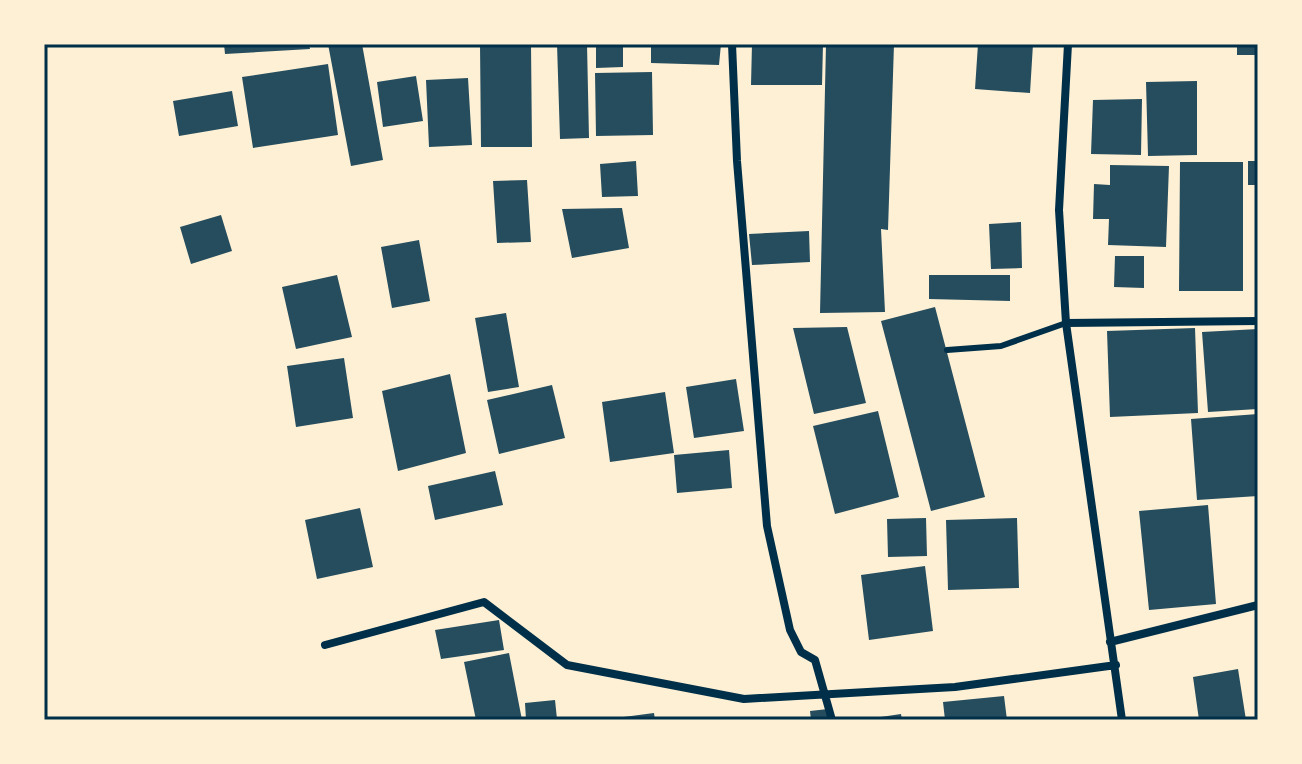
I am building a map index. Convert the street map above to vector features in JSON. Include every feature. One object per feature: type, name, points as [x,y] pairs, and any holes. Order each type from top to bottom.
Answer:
[{"type":"street","points":[[732,44],[743,244],[767,526],[790,630],[801,652],[815,660],[832,720]]},
{"type":"street","points":[[1068,44],[1059,210],[1066,323],[1122,720]]},
{"type":"street","points":[[1066,323],[1258,321]]},
{"type":"street","points":[[325,645],[484,602],[567,665],[744,699],[955,687],[1116,665]]},
{"type":"street","points":[[1110,642],[1258,605]]},
{"type":"lane","points":[[947,350],[1001,346],[1066,323]]},
{"type":"building","points":[[224,44],[309,44],[310,49],[225,54]]},
{"type":"building","points":[[328,44],[362,44],[383,160],[351,166]]},
{"type":"building","points":[[480,44],[531,44],[532,147],[481,147]]},
{"type":"building","points":[[557,44],[587,44],[589,138],[560,139]]},
{"type":"building","points":[[596,44],[623,44],[623,67],[596,68]]},
{"type":"building","points":[[651,44],[721,44],[719,65],[651,63]]},
{"type":"building","points":[[752,44],[823,44],[822,85],[751,85]]},
{"type":"building","points":[[826,44],[894,44],[888,230],[881,229],[885,312],[820,313]]},
{"type":"building","points":[[978,44],[1033,44],[1030,93],[975,89]]},
{"type":"building","points":[[1237,44],[1258,44],[1258,55],[1237,55]]},
{"type":"building","points":[[328,64],[338,135],[253,148],[242,77]]},
{"type":"building","points":[[652,72],[653,135],[596,136],[595,73]]},
{"type":"building","points":[[416,76],[423,121],[383,127],[377,82]]},
{"type":"building","points":[[468,78],[472,145],[429,147],[426,80]]},
{"type":"building","points":[[1197,81],[1197,155],[1148,156],[1146,82]]},
{"type":"building","points":[[232,91],[238,126],[179,136],[173,101]]},
{"type":"building","points":[[1142,99],[1141,155],[1091,154],[1093,100]]},
{"type":"building","points":[[636,161],[638,196],[602,197],[600,164]]},
{"type":"building","points":[[1248,161],[1258,161],[1258,185],[1248,185]]},
{"type":"building","points":[[1180,162],[1243,162],[1243,291],[1179,291]]},
{"type":"building","points":[[1110,165],[1169,166],[1166,247],[1108,245],[1109,219],[1093,219],[1094,184],[1110,185]]},
{"type":"building","points":[[527,180],[531,242],[497,243],[493,181]]},
{"type":"building","points":[[622,208],[629,248],[572,258],[562,209]]},
{"type":"building","points":[[221,215],[232,251],[191,264],[180,227]]},
{"type":"building","points":[[1021,222],[1022,268],[991,269],[989,224]]},
{"type":"building","points":[[809,231],[810,262],[752,265],[749,234]]},
{"type":"building","points":[[419,240],[430,301],[392,308],[381,247]]},
{"type":"building","points":[[1115,256],[1144,256],[1144,288],[1114,287]]},
{"type":"building","points":[[337,275],[352,337],[296,349],[282,287]]},
{"type":"building","points":[[929,275],[1010,275],[1010,301],[929,299]]},
{"type":"building","points":[[935,307],[985,497],[931,511],[881,321]]},
{"type":"building","points":[[506,313],[519,387],[488,392],[475,318]]},
{"type":"building","points":[[847,327],[866,403],[814,414],[793,328]]},
{"type":"building","points":[[1195,328],[1198,413],[1110,417],[1107,331]]},
{"type":"building","points":[[1258,329],[1258,409],[1208,412],[1202,332]]},
{"type":"building","points":[[344,358],[353,418],[296,427],[287,366]]},
{"type":"building","points":[[450,374],[466,453],[398,471],[382,391]]},
{"type":"building","points":[[736,379],[744,431],[694,438],[686,387]]},
{"type":"building","points":[[552,385],[565,438],[499,454],[487,400]]},
{"type":"building","points":[[665,392],[674,453],[610,462],[602,402]]},
{"type":"building","points":[[878,411],[899,497],[835,514],[813,426]]},
{"type":"building","points":[[1258,414],[1258,496],[1197,500],[1191,419]]},
{"type":"building","points":[[729,450],[732,488],[677,493],[674,455]]},
{"type":"building","points":[[495,471],[503,505],[435,520],[428,486]]},
{"type":"building","points":[[1208,505],[1216,604],[1149,610],[1139,511]]},
{"type":"building","points":[[360,508],[373,567],[317,579],[305,520]]},
{"type":"building","points":[[926,518],[927,556],[888,557],[887,519]]},
{"type":"building","points":[[1017,518],[1019,588],[948,590],[946,520]]},
{"type":"building","points":[[925,566],[933,631],[869,640],[861,575]]},
{"type":"building","points":[[499,620],[504,650],[441,659],[435,630]]},
{"type":"building","points":[[509,653],[522,720],[476,720],[464,662]]},
{"type":"building","points":[[1238,669],[1246,720],[1199,720],[1193,677]]},
{"type":"building","points":[[1004,696],[1007,720],[945,720],[943,702]]},
{"type":"building","points":[[555,700],[557,719],[526,720],[525,703]]},
{"type":"building","points":[[828,709],[830,720],[811,720],[810,711]]},
{"type":"building","points":[[654,713],[655,720],[616,720],[616,718]]},
{"type":"building","points":[[901,714],[902,720],[874,720],[874,718]]}]
